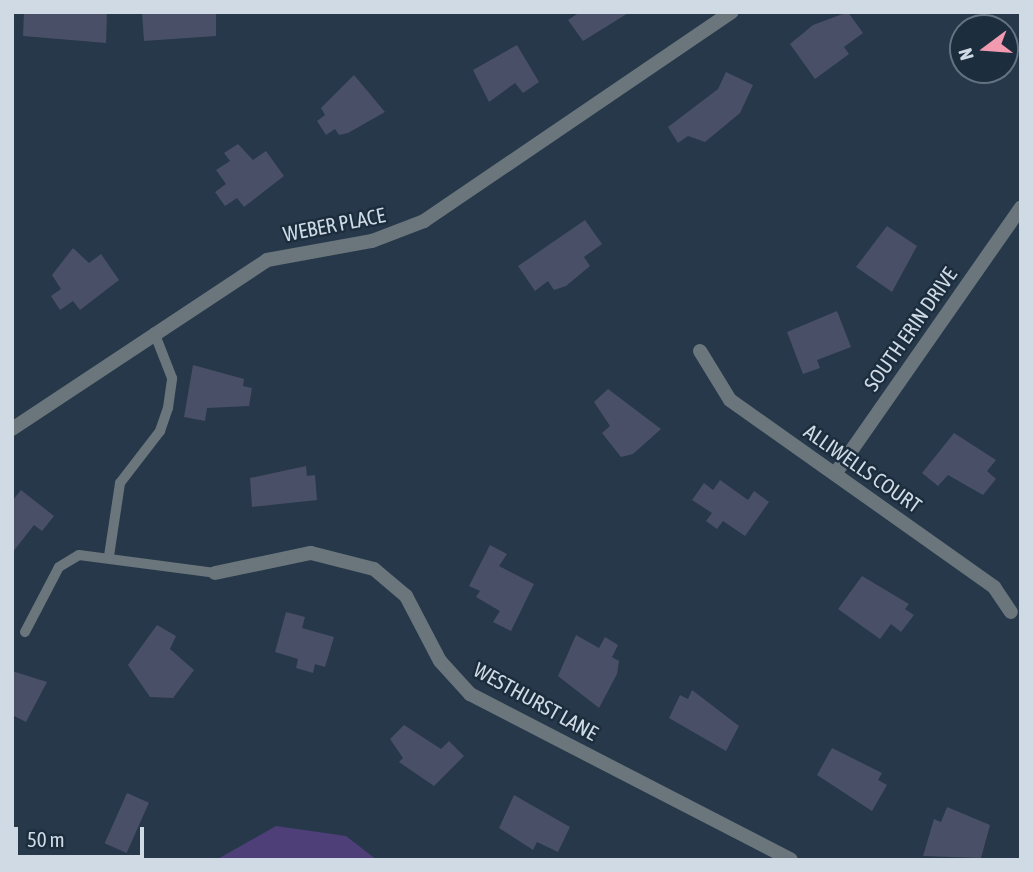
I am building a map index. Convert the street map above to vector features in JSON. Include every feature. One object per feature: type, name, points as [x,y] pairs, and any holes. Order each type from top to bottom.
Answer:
[{"type":"street","name":"WEBER PLACE","points":[[12,429],[154,332],[267,260],[372,241],[424,221],[732,12]]},
{"type":"street","name":"SOUTH ERIN DRIVE","points":[[835,474],[1021,207]]},
{"type":"street","name":"ALLIWELLS COURT","points":[[700,351],[730,400],[994,586],[1016,610]]},
{"type":"street","name":"WESTHURST LANE","points":[[215,573],[311,553],[374,569],[407,596],[440,661],[470,694],[791,860]]},
{"type":"lane","points":[[108,556],[120,483],[160,431],[168,408],[172,378],[154,332]]},
{"type":"lane","points":[[25,632],[65,561],[87,554],[215,573]]},
{"type":"shaded area","points":[[276,826],[346,836],[377,860],[216,860]]},
{"type":"building","points":[[24,12],[107,12],[106,43],[23,36]]},
{"type":"building","points":[[142,12],[216,12],[216,36],[144,41]]},
{"type":"building","points":[[580,12],[630,12],[583,41],[568,20]]},
{"type":"building","points":[[848,12],[863,33],[844,47],[849,54],[815,79],[790,44],[813,25]]},
{"type":"building","points":[[517,45],[539,82],[523,93],[515,83],[489,102],[473,70]]},
{"type":"building","points":[[726,72],[753,85],[740,113],[705,142],[688,136],[678,143],[668,127],[718,89]]},
{"type":"building","points":[[354,75],[385,112],[348,133],[339,135],[335,129],[326,135],[317,121],[325,115],[321,108]]},
{"type":"building","points":[[238,144],[253,160],[266,151],[284,176],[244,207],[237,198],[225,206],[215,192],[226,184],[216,170],[230,161],[224,153]]},
{"type":"building","points":[[585,220],[602,244],[584,257],[590,266],[566,286],[554,290],[548,281],[535,291],[518,266]]},
{"type":"building","points":[[887,226],[917,246],[892,292],[856,267]]},
{"type":"building","points":[[73,248],[89,263],[101,254],[119,280],[80,310],[73,301],[60,310],[51,296],[61,289],[52,275]]},
{"type":"building","points":[[837,311],[851,347],[817,360],[820,368],[803,374],[787,332]]},
{"type":"building","points":[[193,365],[244,379],[243,386],[252,388],[249,406],[207,408],[205,421],[184,417]]},
{"type":"building","points":[[608,389],[661,429],[633,454],[621,457],[602,433],[610,426],[594,402]]},
{"type":"building","points":[[954,433],[996,460],[987,471],[996,479],[983,495],[948,475],[938,486],[922,473]]},
{"type":"building","points":[[306,466],[307,476],[315,475],[317,500],[252,507],[250,478]]},
{"type":"building","points":[[720,480],[748,500],[754,491],[769,502],[745,536],[723,521],[717,529],[706,521],[712,513],[692,500],[704,483],[713,490]]},
{"type":"building","points":[[21,490],[54,516],[42,531],[34,525],[12,553],[12,501]]},
{"type":"building","points":[[490,545],[507,554],[499,566],[534,584],[511,631],[493,622],[500,611],[476,597],[480,591],[469,586]]},
{"type":"building","points":[[862,576],[909,604],[905,609],[914,615],[901,632],[891,624],[880,639],[838,609]]},
{"type":"building","points":[[286,612],[305,617],[302,628],[334,637],[325,667],[315,664],[313,673],[296,668],[298,659],[275,652]]},
{"type":"building","points":[[157,625],[176,636],[170,649],[194,670],[173,698],[150,697],[128,665]]},
{"type":"building","points":[[576,635],[599,648],[605,637],[618,645],[612,657],[619,661],[617,674],[599,708],[558,676]]},
{"type":"building","points":[[12,671],[47,682],[26,722],[12,715]]},
{"type":"building","points":[[692,690],[739,726],[726,751],[669,718],[680,695],[688,699]]},
{"type":"building","points":[[404,725],[441,749],[449,741],[464,756],[434,786],[399,762],[403,758],[390,739]]},
{"type":"building","points":[[832,748],[882,773],[878,780],[887,785],[872,811],[817,775]]},
{"type":"building","points":[[127,793],[149,803],[127,853],[105,843]]},
{"type":"building","points":[[514,795],[570,827],[558,852],[537,842],[533,850],[499,828]]},
{"type":"building","points":[[947,807],[990,825],[981,858],[923,856],[934,819],[941,822]]}]
